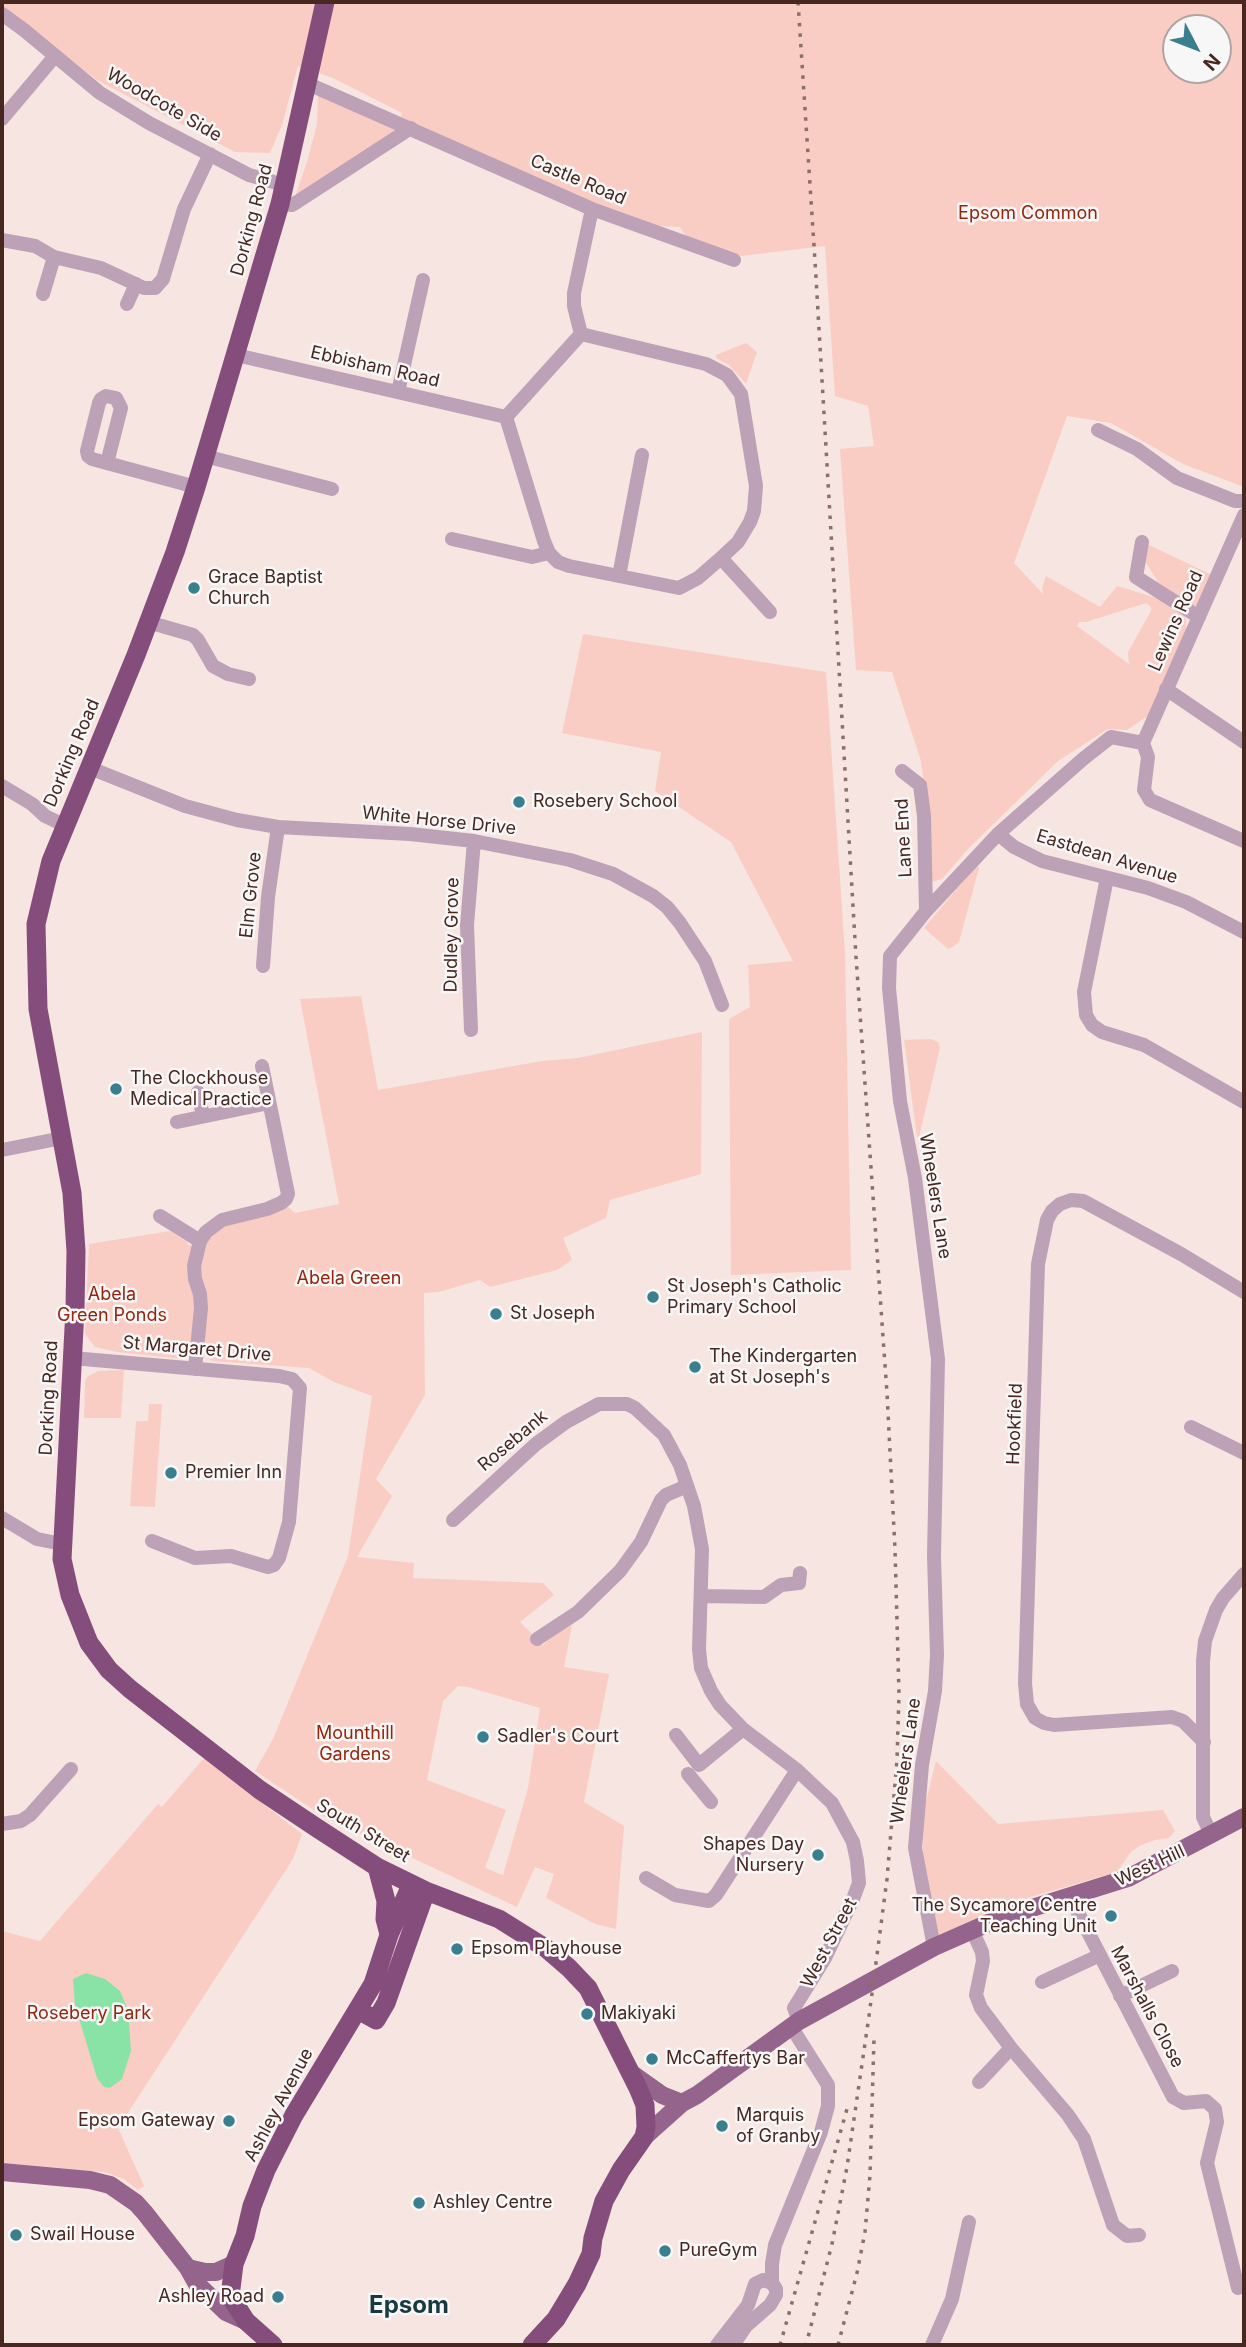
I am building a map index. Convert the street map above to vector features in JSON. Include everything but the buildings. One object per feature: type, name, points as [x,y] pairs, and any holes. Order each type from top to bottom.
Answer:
[{"type":"highway","name":"Dorking Road","points":[[62,1544],[76,1251],[72,1193],[38,1009],[36,936],[44,887],[64,825],[90,768],[148,622],[196,487],[282,195],[325,2]]},
{"type":"highway","name":"South Street","points":[[62,1544],[65,1576],[79,1620],[89,1643],[109,1670],[260,1790],[377,1867],[419,1888],[499,1919],[547,1949],[569,1968],[588,1988],[631,2073],[645,2105],[644,2137]]},
{"type":"highway","name":"Ashley Avenue","points":[[377,1867],[386,1901],[385,1919],[389,1935]]},
{"type":"highway","name":"Ashley Avenue","points":[[246,2322],[230,2296],[234,2264],[266,2170],[293,2115],[373,1984],[389,1935],[419,1888]]},
{"type":"highway","points":[[358,2010],[376,2020],[386,2003],[419,1888]]},
{"type":"highway","points":[[532,2345],[556,2319],[577,2284],[591,2254],[604,2201],[644,2137]]},
{"type":"highway","points":[[246,2322],[273,2345]]},
{"type":"main road","name":"West Hill","points":[[796,2024],[934,1947],[1000,1918],[1128,1878],[1244,1817]]},
{"type":"main road","points":[[644,2137],[679,2106],[796,2024]]},
{"type":"main road","points":[[631,2073],[679,2106]]},
{"type":"main road","points":[[645,2105],[679,2106]]},
{"type":"main road","points":[[2,2172],[90,2180],[110,2185],[136,2203],[188,2267],[197,2284],[226,2312],[246,2322]]},
{"type":"main road","points":[[188,2267],[216,2272],[234,2264]]},
{"type":"street","name":"Woodcote Side","points":[[2,15],[100,93],[282,195]]},
{"type":"street","points":[[2,119],[55,56]]},
{"type":"street","name":"Castle Road","points":[[306,83],[592,209],[734,260]]},
{"type":"street","points":[[282,195],[292,205],[298,202],[411,128]]},
{"type":"street","points":[[2,240],[35,246],[54,257],[101,268],[149,289],[160,285],[184,209],[210,154]]},
{"type":"street","points":[[581,334],[573,293],[592,209]]},
{"type":"street","points":[[43,294],[54,257]]},
{"type":"street","points":[[398,392],[423,280]]},
{"type":"street","points":[[127,304],[136,284]]},
{"type":"street","points":[[581,334],[706,363],[727,375],[741,394],[756,498],[754,511],[744,534],[721,558],[698,579],[679,588],[569,566],[558,562],[549,553],[506,417],[581,334]]},
{"type":"street","name":"Ebbisham Road","points":[[236,355],[506,417]]},
{"type":"street","points":[[1097,430],[1137,449],[1177,478],[1236,501],[1244,501]]},
{"type":"street","points":[[619,576],[642,454]]},
{"type":"street","points":[[205,456],[332,489]]},
{"type":"street","points":[[107,463],[196,487]]},
{"type":"street","name":"Lewins Road","points":[[1143,743],[1244,515]]},
{"type":"street","points":[[452,539],[532,557],[549,553]]},
{"type":"street","points":[[1142,541],[1136,577],[1199,617]]},
{"type":"street","points":[[721,558],[770,612]]},
{"type":"street","points":[[148,622],[192,635],[198,640],[213,666],[228,674],[249,679]]},
{"type":"street","points":[[1166,689],[1244,743]]},
{"type":"street","name":"Wheelers Lane","points":[[934,1947],[915,1849],[922,1765],[935,1691],[937,1655],[934,1556],[938,1359],[915,1178],[900,1101],[889,976],[890,956],[926,911],[998,834],[1106,739],[1117,738],[1143,743]]},
{"type":"street","points":[[1143,743],[1148,757],[1144,790],[1150,800],[1244,841]]},
{"type":"street","name":"White Horse Drive","points":[[90,768],[185,806],[237,820],[278,827],[410,834],[474,841],[570,860],[613,874],[641,887],[667,907],[705,961],[722,1005]]},
{"type":"street","name":"Lane End","points":[[902,771],[920,785],[924,816],[926,911]]},
{"type":"street","points":[[2,786],[32,804],[45,816],[64,825]]},
{"type":"street","name":"Elm Grove","points":[[263,966],[268,897],[278,827]]},
{"type":"street","name":"Eastdean Avenue","points":[[998,834],[1014,847],[1042,861],[1148,888],[1186,902],[1244,932]]},
{"type":"street","name":"Dudley Grove","points":[[471,1030],[467,925],[474,841]]},
{"type":"street","points":[[1107,878],[1084,992],[1086,1015],[1092,1025],[1102,1032],[1144,1045],[1244,1102]]},
{"type":"street","points":[[195,1369],[201,1308],[194,1266],[200,1241],[206,1232],[222,1220],[268,1209],[286,1199],[288,1187],[262,1066]]},
{"type":"street","points":[[198,1092],[203,1116]]},
{"type":"street","points":[[177,1122],[269,1103]]},
{"type":"street","points":[[2,1150],[62,1138]]},
{"type":"street","name":"Hookfield","points":[[1172,1717],[1054,1725],[1035,1718],[1027,1704],[1025,1682],[1038,1264],[1046,1220],[1060,1204],[1071,1200],[1083,1201],[1244,1292]]},
{"type":"street","points":[[160,1216],[200,1241]]},
{"type":"street","name":"St Margaret Drive","points":[[72,1358],[279,1376],[297,1383],[300,1392],[292,1503],[286,1539],[274,1565],[268,1567],[231,1556],[195,1558],[152,1541]]},
{"type":"street","name":"Rosebank","points":[[453,1520],[536,1444],[566,1422],[599,1404],[627,1404],[643,1414],[672,1447],[694,1506],[702,1549],[699,1649],[701,1668],[720,1705],[748,1733]]},
{"type":"street","points":[[1191,1427],[1244,1453]]},
{"type":"street","points":[[537,1639],[578,1612],[620,1571],[641,1542],[661,1500],[687,1486]]},
{"type":"street","points":[[2,1518],[37,1539],[62,1544]]},
{"type":"street","points":[[701,1596],[764,1597],[781,1585],[799,1583],[800,1573]]},
{"type":"street","points":[[1212,1836],[1203,1817],[1203,1661],[1210,1624],[1223,1598],[1244,1574]]},
{"type":"street","points":[[1172,1717],[1184,1713],[1202,1696]]},
{"type":"street","points":[[1172,1717],[1183,1721],[1203,1742]]},
{"type":"street","points":[[689,1773],[748,1733]]},
{"type":"street","name":"West Street","points":[[748,1733],[797,1770],[832,1803],[853,1842],[859,1871],[859,1883],[853,1899],[825,1958],[793,2008],[796,2024]]},
{"type":"street","points":[[676,1735],[689,1773],[711,1802]]},
{"type":"street","points":[[2,1824],[20,1821],[30,1815],[71,1769]]},
{"type":"street","points":[[646,1878],[675,1895],[709,1901],[716,1895],[797,1770]]},
{"type":"street","name":"Marshalls Close","points":[[1070,1897],[1098,1956],[1173,2097],[1184,2103],[1206,2101],[1214,2109],[1217,2122],[1207,2162],[1238,2288]]},
{"type":"street","points":[[972,1930],[982,1952],[983,1961],[976,1995],[982,2008],[1011,2048],[1068,2115],[1084,2139],[1113,2225],[1127,2236],[1139,2235]]},
{"type":"street","points":[[1042,1982],[1098,1956]]},
{"type":"street","points":[[1120,1996],[1172,1971]]},
{"type":"street","points":[[733,2345],[746,2326],[774,2300],[776,2291],[772,2283],[772,2264],[775,2245],[821,2132],[830,2094],[828,2085],[796,2024]]},
{"type":"street","points":[[979,2082],[1011,2048]]},
{"type":"street","points":[[932,2345],[952,2299],[969,2222]]},
{"type":"street","points":[[718,2345],[748,2305],[755,2284],[763,2280],[772,2283]]},
{"type":"green space","name":"Epsom Common","points":[[2,2],[1244,2],[1244,487],[1183,464],[1111,423],[1067,416],[1014,563],[1043,594],[1046,576],[1100,607],[1117,586],[1167,601],[1182,613],[1186,619],[1186,633],[1149,715],[1127,730],[1108,729],[1058,761],[967,850],[942,879],[931,882],[930,829],[921,761],[892,672],[856,670],[840,449],[874,446],[868,406],[835,396],[825,246],[741,256],[687,238],[680,227],[655,226],[596,205],[399,119],[402,113],[333,78],[298,66],[282,125],[270,153],[235,152],[97,80],[2,8]],"holes":[[[1146,603],[1151,607],[1128,652],[1129,664],[1077,626],[1079,622]]]},
{"type":"green space","points":[[318,93],[396,126],[397,132],[299,196],[296,194],[317,124]]},
{"type":"green space","points":[[746,343],[757,352],[746,384],[729,365],[716,358],[716,355]]},
{"type":"green space","points":[[1149,545],[1214,576],[1198,604],[1187,604],[1158,582],[1145,561]]},
{"type":"green space","points":[[583,634],[826,672],[845,952],[851,1270],[731,1275],[729,1019],[750,1007],[748,965],[793,961],[731,842],[655,791],[661,752],[562,733]]},
{"type":"green space","points":[[977,865],[979,868],[959,942],[948,949],[924,928]]},
{"type":"green space","points":[[361,996],[378,1090],[542,1061],[578,1058],[702,1032],[701,1174],[610,1200],[606,1218],[563,1238],[572,1260],[557,1270],[490,1287],[480,1280],[439,1292],[424,1293],[425,1395],[376,1479],[392,1496],[357,1557],[414,1563],[413,1578],[543,1583],[554,1595],[520,1622],[543,1645],[555,1634],[572,1625],[564,1667],[609,1674],[584,1802],[624,1826],[616,1929],[595,1924],[546,1898],[554,1874],[535,1867],[517,1907],[323,1816],[255,1771],[273,1739],[348,1556],[372,1396],[334,1382],[309,1368],[212,1361],[205,1355],[187,1355],[183,1359],[117,1352],[95,1347],[85,1334],[89,1244],[170,1231],[188,1245],[202,1246],[223,1225],[287,1206],[295,1213],[339,1204],[300,999]],"holes":[[[458,1686],[540,1708],[528,1788],[503,1875],[485,1868],[506,1810],[427,1780],[443,1701]]]},
{"type":"green space","points":[[931,1039],[938,1042],[940,1048],[917,1137],[904,1040]]},
{"type":"green space","points":[[124,1370],[121,1418],[84,1418],[87,1377],[98,1371]]},
{"type":"green space","points":[[149,1404],[162,1404],[155,1507],[130,1506],[136,1421],[148,1421]]},
{"type":"green space","name":"Rosebery Park","points":[[204,1758],[302,1834],[293,1859],[118,2128],[144,2186],[138,2190],[124,2179],[104,2172],[2,2163],[2,1931],[40,1941],[158,1804],[162,1807]]},
{"type":"green space","points":[[936,1761],[998,1824],[1163,1810],[1175,1831],[1169,1838],[1139,1846],[1130,1853],[1117,1872],[1027,1898],[1028,1903],[938,1938],[925,1880],[921,1821]]},
{"type":"shaded area","points":[[86,1973],[105,1979],[120,1991],[128,2010],[131,2051],[122,2079],[110,2088],[104,2087],[97,2078],[75,2005],[73,1979]]},
{"type":"railway","points":[[798,2],[856,957],[887,1393],[899,1694],[897,1760],[887,1879],[869,2016],[847,2167],[832,2244],[806,2345]]},
{"type":"railway","points":[[838,2345],[865,2232],[870,2175],[874,2039]]},
{"type":"railway","points":[[780,2345],[847,2109]]},
{"type":"place","name":"Grace Baptist Church","points":[[194,588]]},
{"type":"place","name":"Rosebery School","points":[[519,802]]},
{"type":"place","name":"The Clockhouse Medical Practice","points":[[116,1089]]},
{"type":"place","name":"St Joseph's Catholic Primary School","points":[[653,1297]]},
{"type":"place","name":"St Joseph","points":[[496,1314]]},
{"type":"place","name":"The Kindergarten at St Joseph's","points":[[695,1367]]},
{"type":"place","name":"Premier Inn","points":[[171,1473]]},
{"type":"place","name":"Sadler's Court","points":[[483,1737]]},
{"type":"place","name":"Shapes Day Nursery","points":[[818,1855]]},
{"type":"place","name":"The Sycamore Centre Teaching Unit","points":[[1111,1916]]},
{"type":"place","name":"Epsom Playhouse","points":[[457,1949]]},
{"type":"place","name":"Makiyaki","points":[[587,2014]]},
{"type":"place","name":"McCaffertys Bar","points":[[652,2059]]},
{"type":"place","name":"Epsom Gateway","points":[[229,2121]]},
{"type":"place","name":"Marquis of Granby","points":[[722,2126]]},
{"type":"place","name":"Ashley Centre","points":[[419,2203]]},
{"type":"place","name":"Swail House","points":[[16,2235]]},
{"type":"place","name":"PureGym","points":[[665,2251]]},
{"type":"place","name":"Ashley Road","points":[[278,2297]]},
{"type":"district","name":"Epsom","points":[[409,2306]]},
{"type":"park label","name":"Abela Green","points":[[349,1279]]},
{"type":"park label","name":"Abela Green Ponds","points":[[112,1305]]},
{"type":"park label","name":"Mounthill Gardens","points":[[355,1744]]}]
